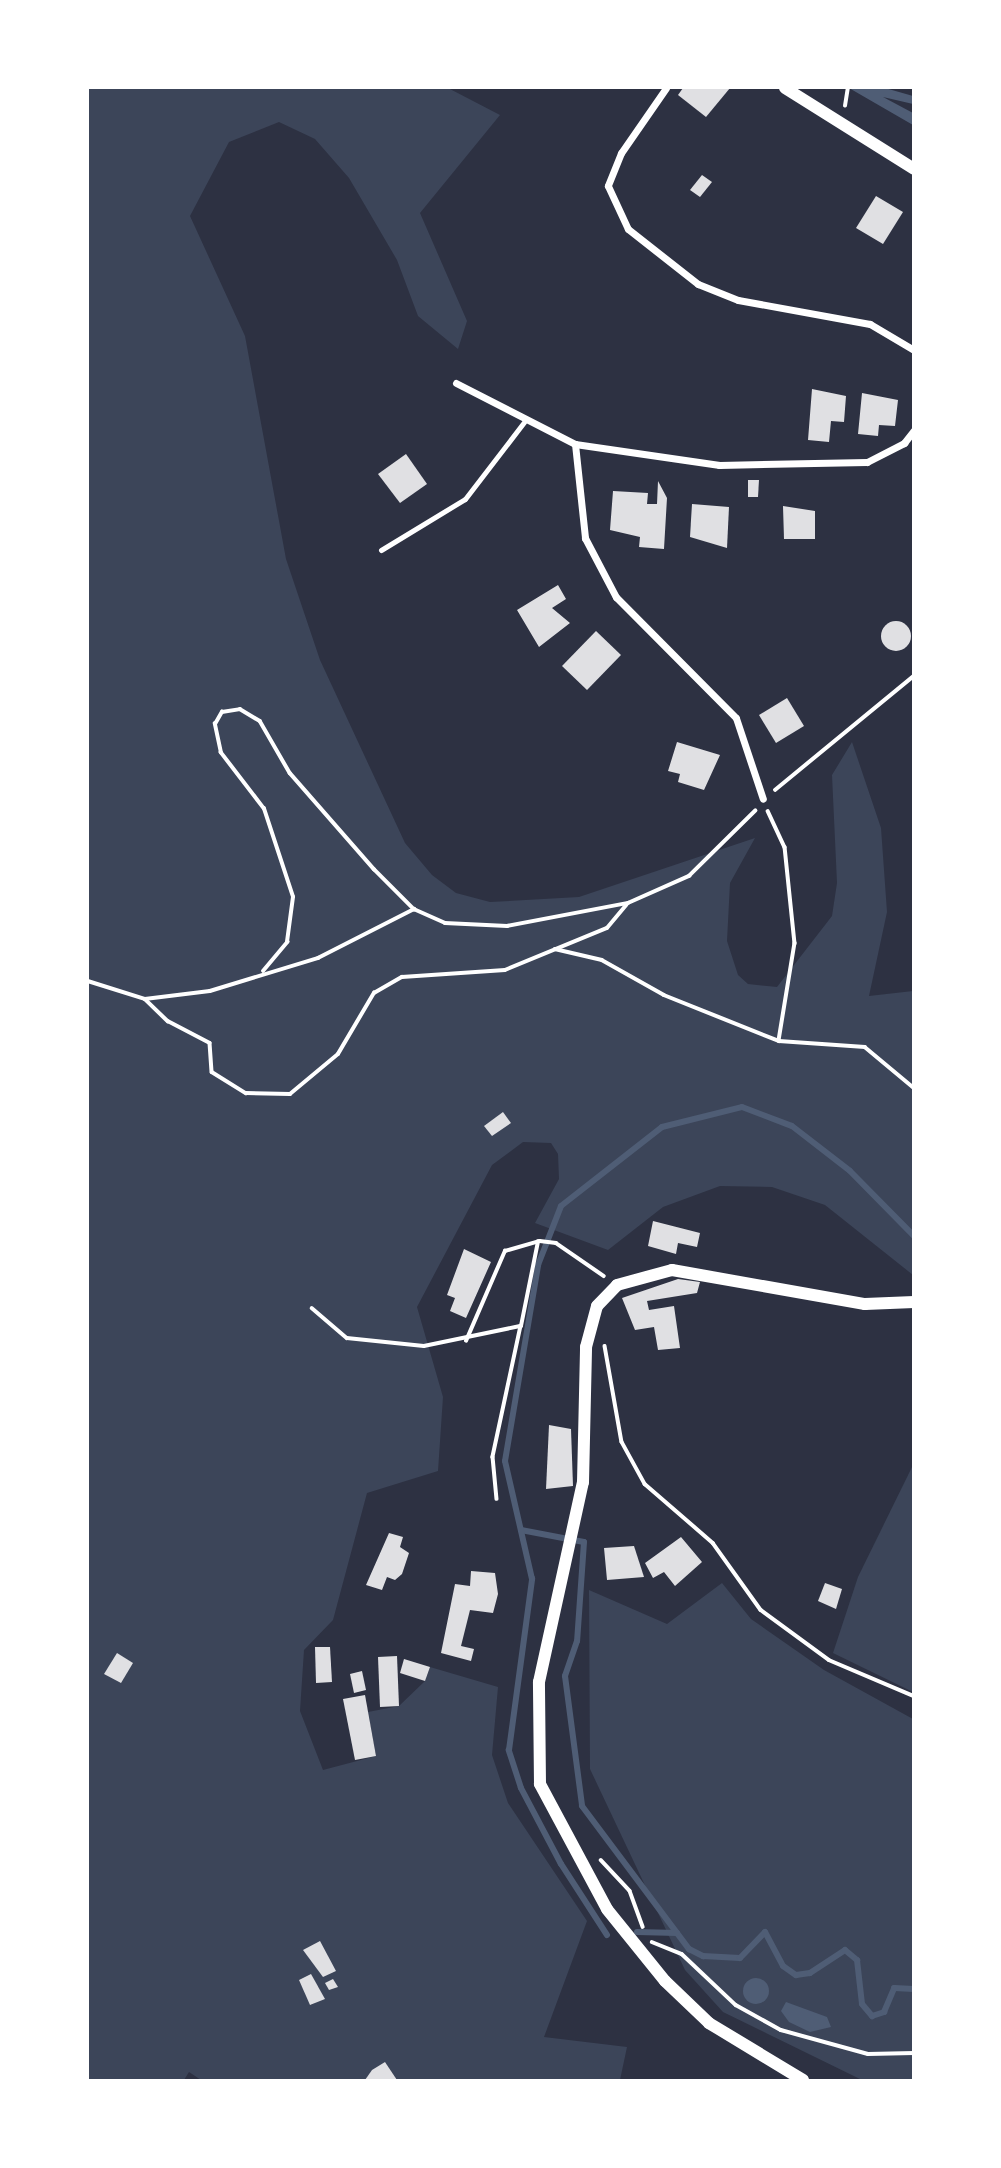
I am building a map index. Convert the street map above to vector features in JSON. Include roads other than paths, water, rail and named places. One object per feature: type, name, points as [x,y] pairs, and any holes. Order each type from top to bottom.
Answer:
[{"type":"street","points":[[666,88],[621,153],[608,187],[628,229],[698,284],[738,300],[870,324],[914,350]]},
{"type":"street","points":[[785,88],[914,169]]},
{"type":"street","points":[[456,383],[524,422],[575,444],[719,465],[867,462],[904,443],[914,430]]},
{"type":"street","points":[[575,444],[585,538],[616,597],[736,718],[763,799]]},
{"type":"street","points":[[803,2081],[709,2023],[665,1981],[607,1909],[540,1784],[539,1682],[575,1528],[586,1347],[597,1306],[617,1285],[672,1270],[865,1304],[914,1302]]},
{"type":"lane","points":[[381,550],[465,499],[524,422]]},
{"type":"waterway","points":[[607,1935],[561,1864],[521,1788],[509,1750],[532,1579],[505,1461],[538,1265],[561,1206],[662,1127],[742,1107],[792,1126],[850,1171],[914,1236]]},
{"type":"waterway","points":[[521,1530],[584,1542],[577,1641],[565,1676],[582,1806],[689,1949],[703,1956],[740,1958],[765,1932],[783,1966],[796,1975],[810,1973],[845,1950],[857,1960],[862,2004],[872,2016],[884,2012],[894,1988],[914,1989]]},
{"type":"waterway","points":[[637,1932],[677,1933]]}]
